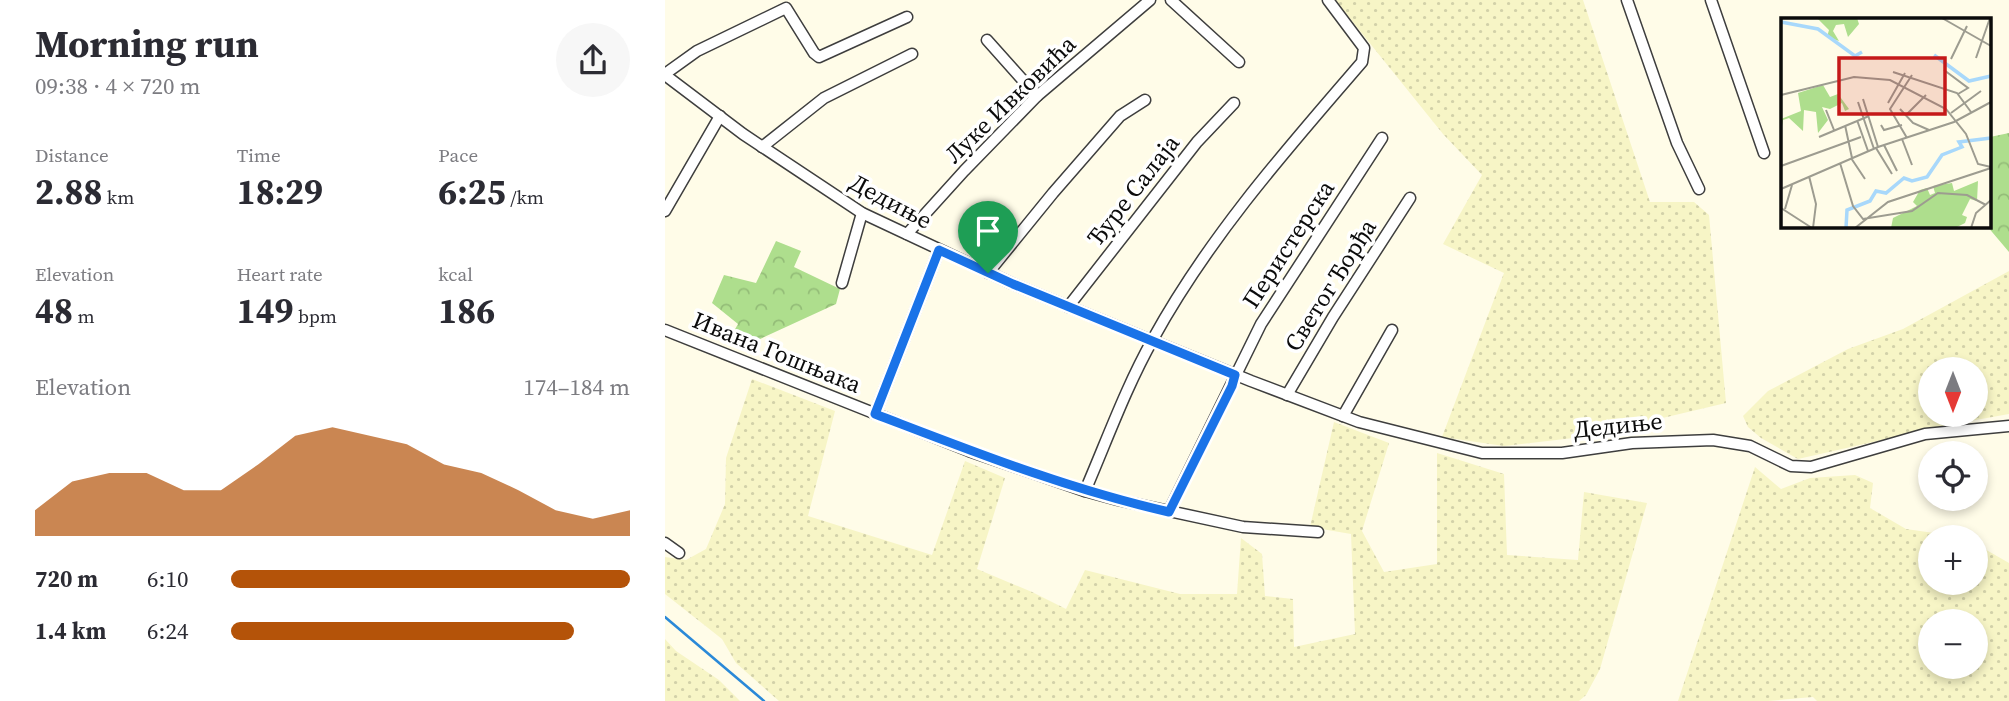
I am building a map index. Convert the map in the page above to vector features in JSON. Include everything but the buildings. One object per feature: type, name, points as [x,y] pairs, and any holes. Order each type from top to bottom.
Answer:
[{"type":"street","name":"Луке Ивковића","points":[[907,234],[1037,96],[1150,0]]},
{"type":"street","points":[[1171,0],[1239,62]]},
{"type":"street","points":[[1085,491],[1152,341],[1184,288],[1232,218],[1362,62],[1364,48],[1328,0]]},
{"type":"street","points":[[1627,0],[1677,143],[1699,189]]},
{"type":"street","points":[[1711,0],[1764,153]]},
{"type":"street","points":[[665,75],[697,51],[785,4],[819,57],[907,17]]},
{"type":"street","points":[[987,40],[1037,96]]},
{"type":"street","points":[[762,146],[824,98],[912,54]]},
{"type":"street","name":"Дедиње","points":[[665,75],[762,146],[862,213],[988,273],[1068,307],[1359,422],[1482,453],[1562,453],[1643,442],[1713,440],[1750,446],[1799,468],[1925,435],[2009,425]]},
{"type":"street","points":[[988,273],[1053,192],[1120,116],[1145,100]]},
{"type":"street","name":"Ђуре Салаја","points":[[1068,307],[1197,142],[1234,103]]},
{"type":"street","points":[[665,211],[720,116]]},
{"type":"street","name":"Перистерска","points":[[1235,375],[1261,324],[1382,138]]},
{"type":"street","name":"Светог Ђорђа","points":[[1287,395],[1333,317],[1410,198]]},
{"type":"street","points":[[842,283],[862,213]]},
{"type":"street","points":[[875,414],[939,250]]},
{"type":"street","name":"Ивана Гошњака","points":[[665,330],[969,451],[1085,491],[1243,527],[1318,532]]},
{"type":"street","points":[[1343,416],[1392,330]]},
{"type":"street","points":[[1169,512],[1235,375]]},
{"type":"street","points":[[665,543],[679,553]]},
{"type":"shaded area","points":[[1335,0],[1583,0],[1650,202],[1694,202],[1709,215],[1726,403],[1582,437],[1504,446],[1442,437],[1504,273],[1443,244],[1482,175],[1443,134]]},
{"type":"shaded area","points":[[2009,271],[2009,414],[1988,418],[1988,357],[1918,357],[1918,427],[1939,427],[1798,459],[1761,438],[1748,427],[1743,416],[1768,391],[1848,349],[1903,329]]},
{"type":"shaded area","points":[[752,379],[835,411],[808,516],[932,555],[965,461],[1005,478],[977,569],[1066,609],[1085,570],[1180,594],[1237,594],[1241,538],[1262,554],[1265,596],[1293,599],[1294,647],[1355,634],[1351,534],[1310,527],[1334,422],[1389,443],[1362,531],[1384,572],[1437,564],[1437,453],[1504,474],[1507,555],[1578,560],[1584,492],[1647,503],[1600,669],[1586,695],[1579,701],[779,701],[736,663],[722,639],[665,594],[665,557],[686,560],[706,549],[725,504],[726,458]]},
{"type":"shaded area","points":[[1755,467],[1781,489],[1810,478],[1855,475],[1873,483],[1870,508],[1906,529],[1918,531],[1918,595],[1988,595],[1988,551],[2009,563],[2009,701],[1817,701],[1813,697],[1768,701],[1678,701]]},
{"type":"shaded area","points":[[665,639],[676,651],[719,680],[740,701],[665,701]]},
{"type":"green space","points":[[2009,133],[2009,252],[1989,228],[1991,228],[1991,137]]},
{"type":"green space","points":[[776,241],[801,251],[794,267],[840,289],[836,304],[747,345],[730,338],[738,324],[712,303],[724,275],[756,283]]},
{"type":"waterway","points":[[665,617],[764,701]]},
{"type":"route","points":[[939,250],[988,273],[1235,375],[1169,512],[1063,484],[875,414],[939,250]]}]
